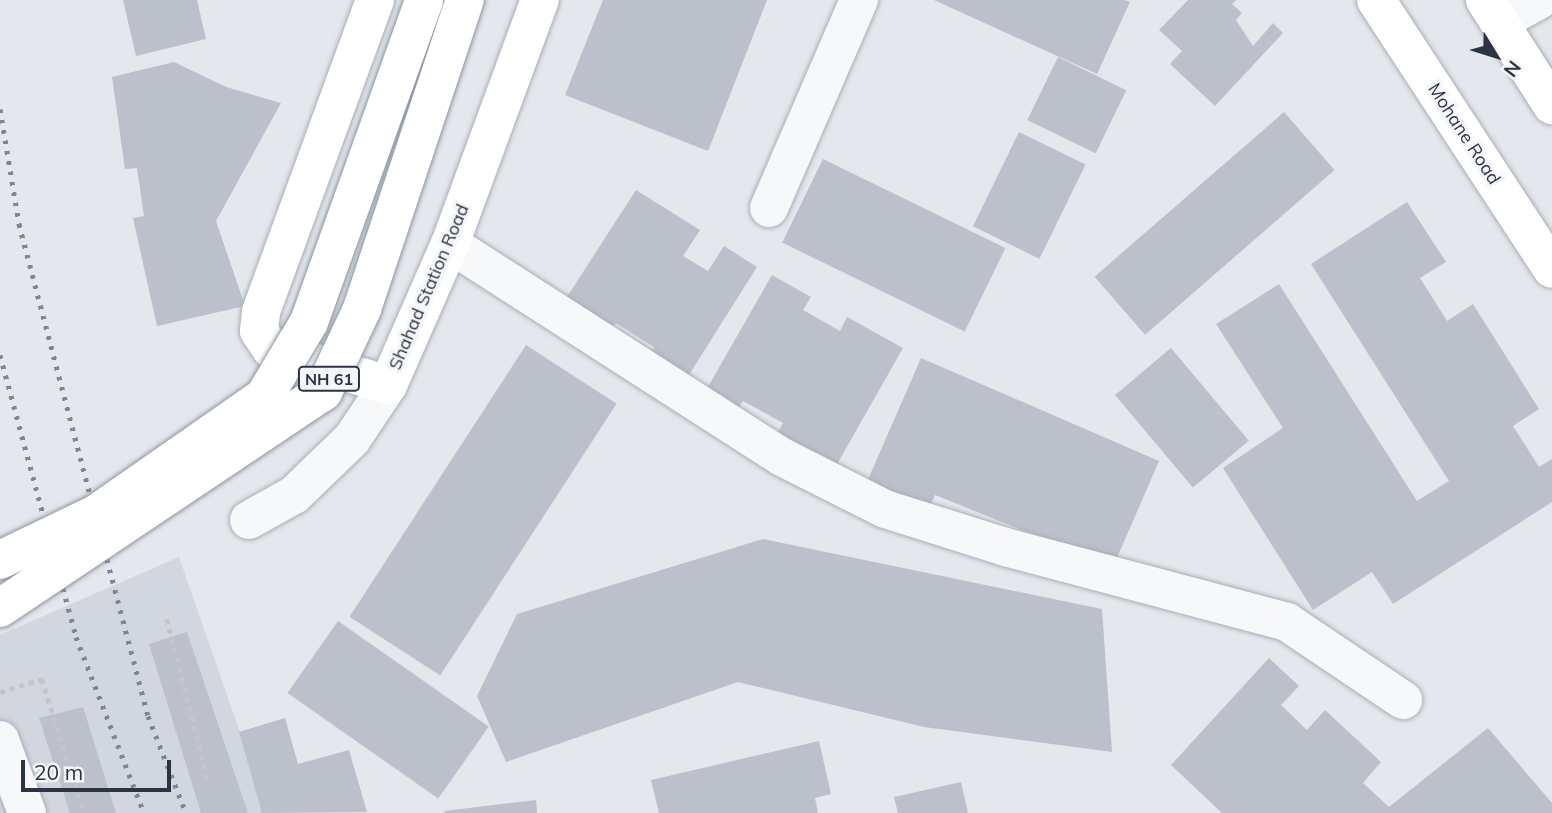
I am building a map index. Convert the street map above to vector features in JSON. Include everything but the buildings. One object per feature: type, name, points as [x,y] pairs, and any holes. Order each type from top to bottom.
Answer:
[{"type":"main road","name":"Shahad Station Road","points":[[375,0],[261,312],[259,331],[271,349],[388,384],[450,244],[540,0]]},
{"type":"main road","name":"NH 61","points":[[0,559],[96,514],[264,397],[309,322],[424,0]]},
{"type":"main road","name":"NH 61","points":[[0,608],[323,392],[362,309],[465,0]]},
{"type":"main road","name":"Mohane Road","points":[[1376,0],[1552,269]]},
{"type":"main road","points":[[1492,11],[1552,105]]},
{"type":"street","points":[[769,208],[859,0]]},
{"type":"street","points":[[1492,11],[1539,0]]},
{"type":"street","points":[[450,244],[782,457],[885,509],[1010,548],[1287,622],[1403,700]]},
{"type":"street","points":[[249,520],[294,495],[352,439],[388,384]]},
{"type":"street","points":[[0,740],[27,813]]},
{"type":"path","points":[[167,620],[208,780]]},
{"type":"path","points":[[0,692],[42,679],[85,813]]},
{"type":"shaded area","points":[[179,557],[268,813],[0,813],[0,635]]},
{"type":"railway","points":[[0,109],[19,224],[148,716],[186,813]]},
{"type":"railway","points":[[0,355],[76,637],[144,813]]}]
